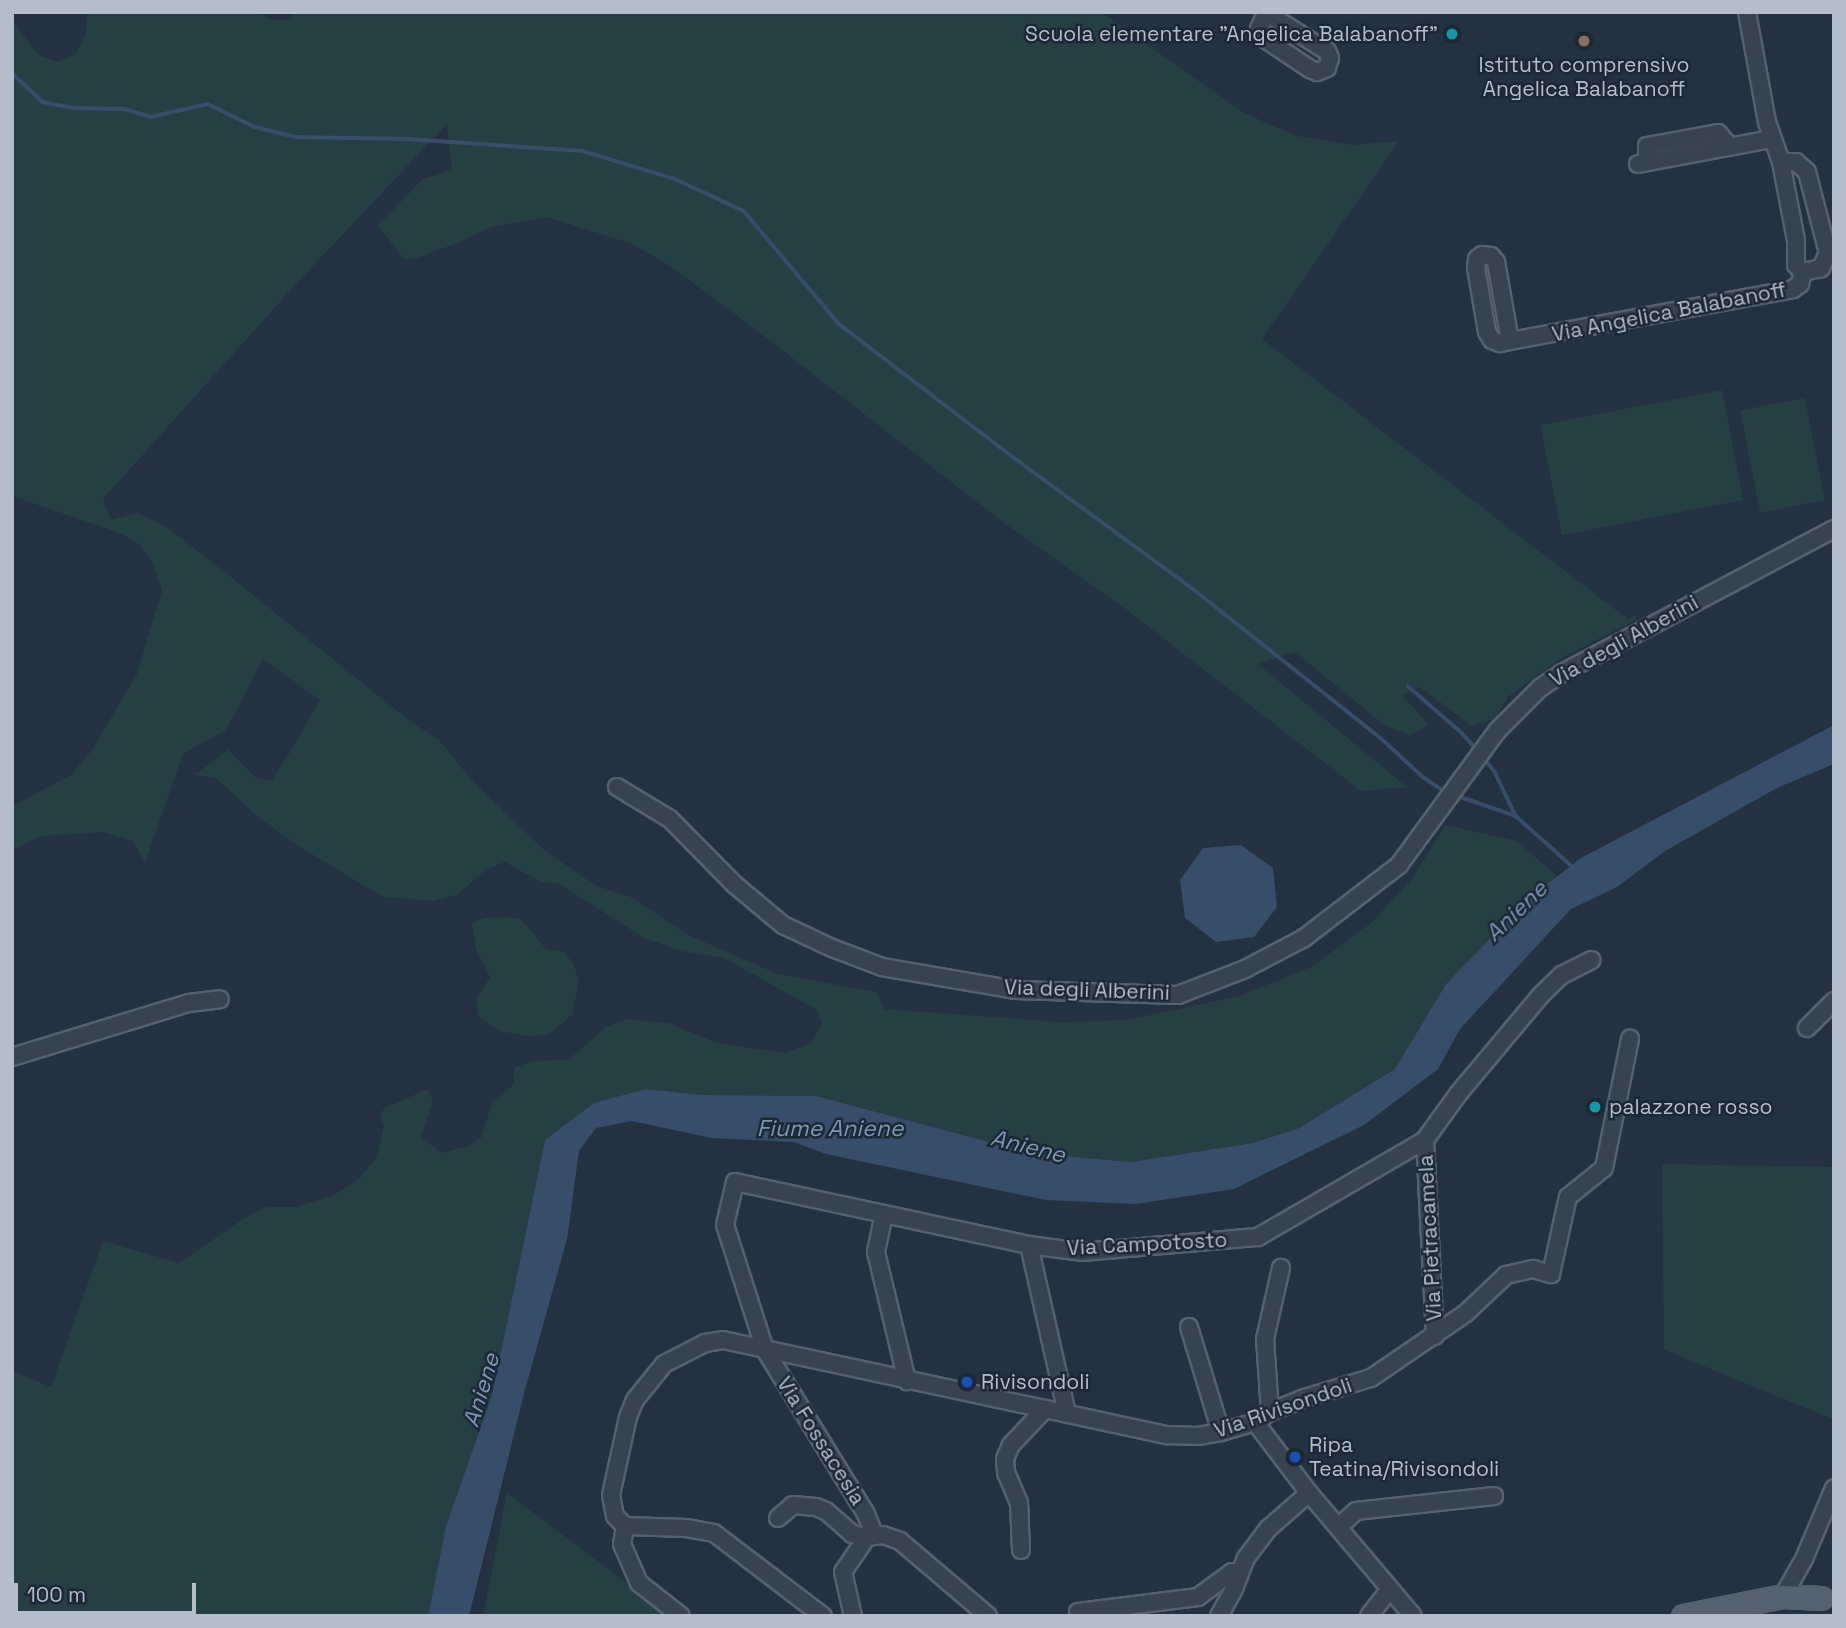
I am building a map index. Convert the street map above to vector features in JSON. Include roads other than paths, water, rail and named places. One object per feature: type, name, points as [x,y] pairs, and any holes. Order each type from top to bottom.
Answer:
[{"type":"main road","points":[[1683,1616],[1783,1597],[1828,1597]]},
{"type":"main road","points":[[1728,1616],[1828,1597]]},
{"type":"street","name":"Via Angelica Balabanoff","points":[[1510,341],[1793,289],[1800,284],[1804,272],[1796,263],[1796,241],[1781,162],[1772,139],[1747,12]]},
{"type":"street","points":[[1642,163],[1772,139]]},
{"type":"street","points":[[1781,162],[1796,162],[1807,172],[1828,253],[1821,268],[1804,272]]},
{"type":"street","points":[[1482,255],[1491,256],[1496,262],[1510,341],[1495,342],[1487,332],[1476,268],[1477,259],[1482,255]]},
{"type":"street","name":"Via degli Alberini","points":[[617,787],[670,819],[734,884],[783,925],[882,967],[1015,990],[1178,995],[1245,969],[1304,938],[1399,865],[1497,731],[1524,702],[1562,673],[1834,529]]},
{"type":"street","name":"Via Campotosto","points":[[765,1350],[724,1225],[735,1182],[1029,1245],[1082,1251],[1258,1237],[1425,1140],[1458,1094],[1541,995],[1562,975],[1591,960]]},
{"type":"street","points":[[12,1057],[189,1003],[220,999]]},
{"type":"street","points":[[1807,1028],[1834,1001]]},
{"type":"street","name":"Via Rivisondoli","points":[[681,1616],[639,1583],[622,1544],[625,1526],[615,1516],[611,1495],[628,1417],[642,1387],[664,1364],[705,1343],[723,1340],[1168,1435],[1198,1436],[1255,1422],[1270,1412],[1371,1378],[1466,1313],[1506,1275],[1533,1269],[1551,1274],[1568,1197],[1604,1168],[1630,1039]]},
{"type":"street","name":"Via Pietracamela","points":[[1425,1140],[1435,1336]]},
{"type":"street","points":[[884,1214],[876,1252],[907,1381]]},
{"type":"street","points":[[1029,1245],[1067,1414]]},
{"type":"street","points":[[1270,1412],[1265,1339],[1282,1268]]},
{"type":"street","points":[[1189,1327],[1221,1432]]},
{"type":"street","name":"Via Fossacesia","points":[[765,1350],[866,1514],[870,1536]]},
{"type":"street","points":[[1021,1550],[1019,1503],[1006,1473],[1004,1459],[1011,1445],[1045,1409]]},
{"type":"street","points":[[1255,1422],[1308,1493],[1339,1526],[1413,1616]]},
{"type":"street","points":[[1783,1597],[1808,1551],[1834,1488]]},
{"type":"street","points":[[1219,1616],[1246,1558],[1269,1528],[1308,1493]]},
{"type":"street","points":[[1339,1526],[1356,1511],[1494,1496]]},
{"type":"street","points":[[778,1518],[793,1505],[816,1507],[825,1511],[852,1534],[890,1537],[910,1548],[988,1616]]},
{"type":"street","points":[[625,1526],[686,1528],[714,1533],[823,1616]]},
{"type":"street","points":[[853,1616],[843,1572],[870,1536]]},
{"type":"street","points":[[1078,1612],[1198,1597],[1232,1572],[1240,1574]]},
{"type":"street","points":[[1369,1616],[1390,1589]]},
{"type":"water","name":"Fiume Aniene","points":[[1834,725],[1834,764],[1777,788],[1665,851],[1617,887],[1571,909],[1460,1029],[1438,1069],[1364,1125],[1234,1189],[1136,1204],[1046,1200],[826,1154],[794,1142],[711,1138],[632,1121],[596,1128],[579,1151],[567,1239],[525,1390],[469,1616],[428,1616],[446,1526],[492,1395],[545,1140],[594,1103],[646,1089],[703,1095],[816,1096],[1031,1153],[1131,1162],[1253,1143],[1299,1128],[1395,1069],[1446,984],[1528,899],[1581,858]]},
{"type":"water","points":[[1241,845],[1273,868],[1277,907],[1254,937],[1216,942],[1185,918],[1180,880],[1203,848]]},
{"type":"waterway","points":[[12,73],[43,102],[75,108],[125,109],[151,117],[208,104],[255,127],[296,137],[407,139],[583,151],[675,179],[744,211],[839,324],[1013,457],[1192,588],[1382,739],[1423,777],[1447,793]]},
{"type":"waterway","points":[[1408,686],[1461,732],[1478,751]]},
{"type":"waterway","points":[[1483,757],[1495,772],[1516,816]]},
{"type":"waterway","points":[[1455,795],[1516,816],[1574,868]]},
{"type":"place","name":"Scuola elementare \"Angelica Balabanoff\"","points":[[1452,34]]},
{"type":"place","name":"Istituto comprensivo Angelica Balabanoff","points":[[1584,41]]},
{"type":"place","name":"palazzone rosso","points":[[1595,1107]]},
{"type":"place","name":"Rivisondoli","points":[[967,1382]]},
{"type":"place","name":"Ripa Teatina/Rivisondoli","points":[[1295,1457]]},
{"type":"water label","name":"Aniene","points":[[1516,911]]},
{"type":"water label","name":"Aniene","points":[[1028,1146]]},
{"type":"water label","name":"Aniene","points":[[481,1390]]}]
